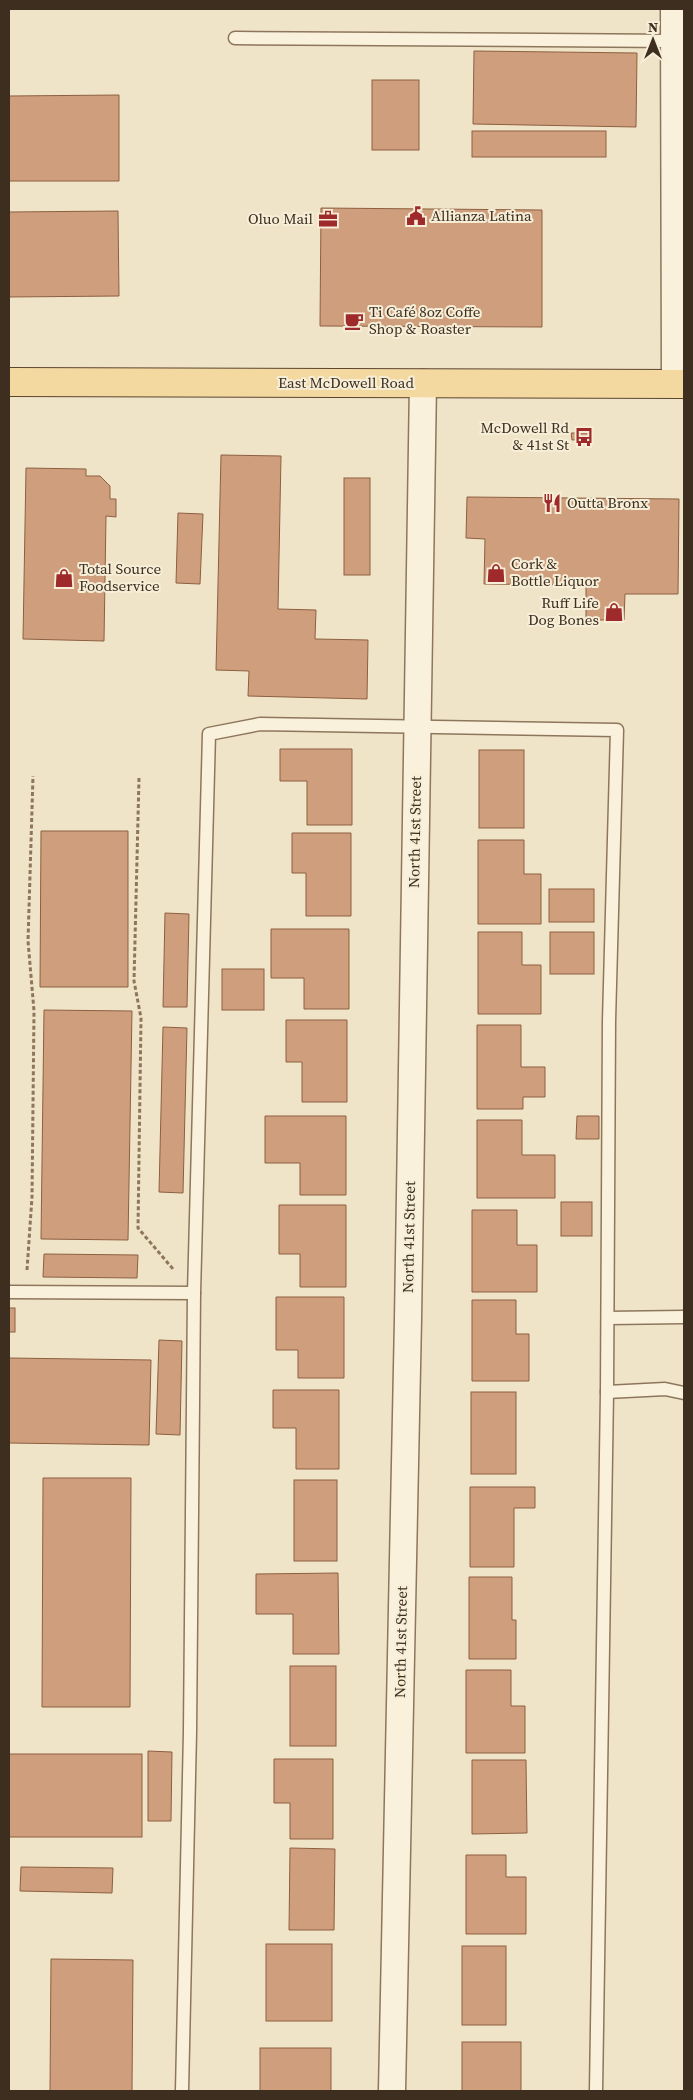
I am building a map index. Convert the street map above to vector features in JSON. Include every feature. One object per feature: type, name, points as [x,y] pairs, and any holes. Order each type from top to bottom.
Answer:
[{"type":"main road","name":"East McDowell Road","points":[[9,382],[680,384]]},
{"type":"street","points":[[674,9],[679,41],[680,384]]},
{"type":"street","name":"North 41st Street","points":[[392,2091],[408,1329],[416,728],[423,383]]},
{"type":"lane","points":[[235,38],[679,41]]},
{"type":"lane","points":[[182,2091],[190,1732],[194,1293],[209,734],[260,724],[617,730],[609,1022],[608,1392],[596,2091]]},
{"type":"lane","points":[[9,1292],[194,1293]]},
{"type":"lane","points":[[608,1318],[684,1317]]},
{"type":"lane","points":[[608,1392],[665,1389],[684,1393]]},
{"type":"path","points":[[28,1292],[27,1257],[32,1197],[34,1012],[28,941],[33,776]]},
{"type":"path","points":[[139,778],[134,981],[140,1018],[138,1228],[194,1293]]},
{"type":"building","points":[[474,51],[637,53],[636,127],[473,124]]},
{"type":"building","points":[[372,80],[419,80],[419,150],[372,150]]},
{"type":"building","points":[[119,95],[119,181],[9,181],[9,96]]},
{"type":"building","points":[[472,131],[606,131],[606,157],[472,157]]},
{"type":"building","points":[[321,208],[542,210],[542,327],[320,326]]},
{"type":"building","points":[[118,211],[119,296],[9,297],[9,212]]},
{"type":"building","points":[[571,433],[589,433],[589,439],[572,440]]},
{"type":"building","points":[[221,455],[281,456],[278,609],[316,610],[315,639],[368,640],[367,699],[248,696],[249,671],[216,670]]},
{"type":"building","name":"Total Source Foodservice","points":[[26,468],[86,469],[86,476],[100,476],[110,486],[110,499],[116,499],[116,517],[106,516],[104,641],[23,639]]},
{"type":"building","points":[[344,478],[370,478],[370,575],[344,575]]},
{"type":"building","points":[[467,497],[679,499],[678,594],[625,594],[624,620],[586,620],[586,585],[484,584],[485,539],[466,538]]},
{"type":"building","points":[[178,513],[203,514],[200,584],[176,583]]},
{"type":"building","points":[[280,749],[352,749],[352,825],[307,825],[307,781],[280,781]]},
{"type":"building","points":[[479,750],[524,750],[524,828],[479,828]]},
{"type":"building","points":[[41,831],[128,831],[128,987],[40,987]]},
{"type":"building","points":[[292,833],[351,833],[351,916],[306,916],[306,873],[292,873]]},
{"type":"building","points":[[478,840],[524,840],[524,874],[541,874],[541,924],[478,924]]},
{"type":"building","points":[[549,889],[594,889],[594,922],[549,922]]},
{"type":"building","points":[[165,913],[189,914],[187,1007],[163,1007]]},
{"type":"building","points":[[271,929],[349,929],[349,1009],[304,1009],[304,978],[271,978]]},
{"type":"building","points":[[478,932],[522,932],[522,965],[541,965],[541,1014],[478,1014]]},
{"type":"building","points":[[550,932],[594,932],[594,974],[550,974]]},
{"type":"building","points":[[222,969],[264,969],[264,1010],[222,1010]]},
{"type":"building","points":[[44,1010],[132,1011],[128,1240],[41,1239]]},
{"type":"building","points":[[286,1020],[347,1020],[347,1102],[302,1102],[302,1062],[286,1062]]},
{"type":"building","points":[[477,1025],[521,1025],[521,1067],[545,1067],[545,1097],[523,1097],[523,1109],[477,1109]]},
{"type":"building","points":[[163,1027],[187,1028],[183,1193],[159,1192]]},
{"type":"building","points":[[265,1116],[346,1116],[346,1195],[300,1195],[300,1163],[265,1163]]},
{"type":"building","points":[[577,1116],[599,1116],[599,1139],[576,1139]]},
{"type":"building","points":[[477,1120],[522,1120],[522,1155],[555,1155],[555,1198],[477,1198]]},
{"type":"building","points":[[561,1202],[592,1202],[592,1236],[561,1236]]},
{"type":"building","points":[[279,1205],[346,1205],[346,1287],[300,1287],[300,1254],[279,1254]]},
{"type":"building","points":[[472,1210],[517,1210],[517,1245],[537,1245],[537,1292],[472,1292]]},
{"type":"building","points":[[44,1254],[138,1255],[137,1278],[43,1277]]},
{"type":"building","points":[[276,1297],[344,1297],[344,1378],[298,1378],[298,1350],[276,1350]]},
{"type":"building","points":[[472,1300],[516,1300],[516,1334],[529,1334],[529,1381],[472,1381]]},
{"type":"building","points":[[9,1308],[15,1308],[15,1332],[9,1332]]},
{"type":"building","points":[[159,1340],[182,1341],[180,1435],[156,1434]]},
{"type":"building","points":[[9,1358],[151,1360],[149,1445],[9,1443]]},
{"type":"building","points":[[273,1390],[339,1390],[339,1469],[296,1469],[296,1428],[273,1428]]},
{"type":"building","points":[[471,1392],[516,1392],[516,1474],[471,1474]]},
{"type":"building","points":[[43,1478],[131,1478],[130,1707],[42,1707]]},
{"type":"building","points":[[294,1480],[337,1480],[337,1561],[294,1561]]},
{"type":"building","points":[[470,1487],[535,1487],[535,1508],[514,1508],[514,1567],[470,1567]]},
{"type":"building","points":[[338,1573],[339,1654],[293,1654],[293,1614],[256,1614],[256,1574]]},
{"type":"building","points":[[469,1577],[512,1577],[512,1620],[516,1620],[516,1659],[469,1659]]},
{"type":"building","points":[[290,1666],[336,1666],[336,1746],[290,1746]]},
{"type":"building","points":[[466,1670],[511,1670],[511,1706],[525,1706],[525,1753],[466,1753]]},
{"type":"building","points":[[148,1751],[172,1752],[171,1821],[148,1821]]},
{"type":"building","points":[[9,1754],[142,1754],[142,1837],[9,1837]]},
{"type":"building","points":[[274,1759],[333,1759],[333,1839],[290,1839],[290,1803],[274,1803]]},
{"type":"building","points":[[472,1760],[526,1760],[527,1833],[472,1834]]},
{"type":"building","points":[[290,1848],[335,1849],[334,1930],[289,1930]]},
{"type":"building","points":[[466,1855],[506,1855],[506,1877],[526,1877],[526,1934],[466,1934]]},
{"type":"building","points":[[21,1867],[113,1868],[112,1893],[20,1891]]},
{"type":"building","points":[[266,1944],[332,1944],[332,2021],[266,2021]]},
{"type":"building","points":[[462,1946],[506,1946],[506,2025],[462,2025]]},
{"type":"building","points":[[51,1959],[133,1960],[132,2091],[50,2091]]},
{"type":"building","points":[[462,2042],[521,2042],[521,2091],[462,2091]]},
{"type":"building","points":[[260,2048],[331,2048],[331,2091],[260,2091]]},
{"type":"place","name":"Allianza Latina","points":[[416,216]]},
{"type":"place","name":"Oluo Mail","points":[[328,219]]},
{"type":"place","name":"Ti Café 8oz Coffe Shop & Roaster","points":[[354,321]]},
{"type":"place","name":"McDowell Rd & 41st St","points":[[584,437]]},
{"type":"place","name":"Outta Bronx","points":[[552,503]]},
{"type":"place","name":"Cork & Bottle Liquor","points":[[496,573]]},
{"type":"place","name":"Total Source Foodservice","points":[[64,578]]},
{"type":"place","name":"Ruff Life Dog Bones","points":[[614,612]]}]
